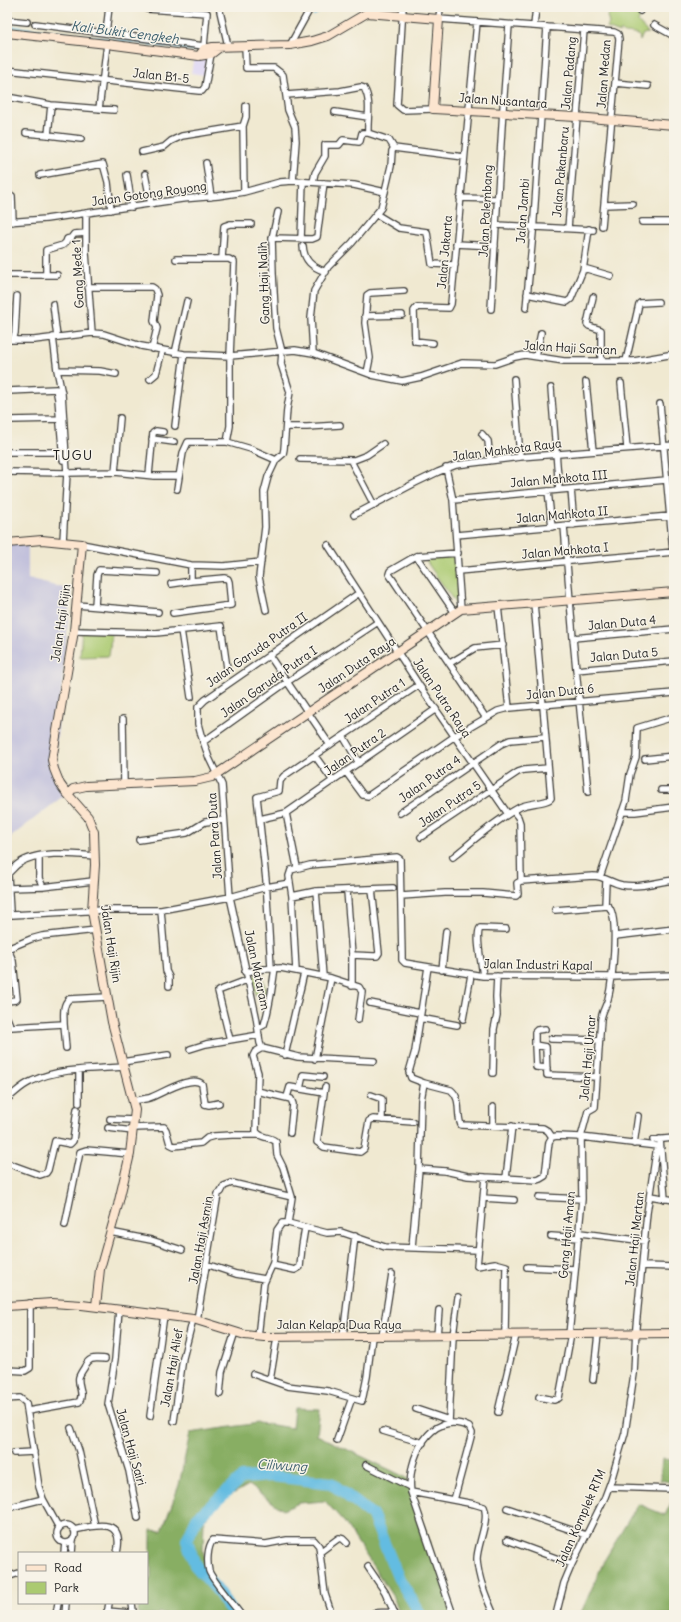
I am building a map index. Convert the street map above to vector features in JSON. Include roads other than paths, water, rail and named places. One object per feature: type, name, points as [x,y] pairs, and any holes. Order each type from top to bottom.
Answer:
[{"type":"street","points":[[106,33],[109,7]]},
{"type":"street","points":[[144,7],[147,9],[207,13],[207,50]]},
{"type":"street","points":[[219,7],[224,46]]},
{"type":"street","points":[[290,45],[311,7]]},
{"type":"street","points":[[403,11],[397,105],[403,110],[433,109],[440,7]]},
{"type":"street","points":[[534,26],[536,7]]},
{"type":"street","points":[[36,24],[106,33],[207,50],[224,46],[290,45],[312,41],[328,36],[367,10],[403,11],[439,19],[584,30]]},
{"type":"street","points":[[7,20],[27,22]]},
{"type":"street","name":"Jalan Jakarta","points":[[433,343],[414,341],[414,308],[450,307],[477,22]]},
{"type":"street","points":[[654,24],[674,36]]},
{"type":"street","name":"Jalan Palembang","points":[[491,309],[502,114],[509,25]]},
{"type":"street","name":"Jalan Jambi","points":[[526,308],[547,27]]},
{"type":"street","name":"Jalan Medan","points":[[584,30],[614,32],[618,34],[619,38],[602,226]]},
{"type":"street","name":"Jalan Padang","points":[[576,117],[584,30]]},
{"type":"street","points":[[7,33],[199,56],[207,50]]},
{"type":"street","points":[[99,109],[107,44]]},
{"type":"street","points":[[245,46],[245,67],[274,68],[283,75],[288,110],[295,126],[296,141],[293,181]]},
{"type":"street","name":"Jalan B1-5","points":[[102,81],[202,90],[205,87],[207,50]]},
{"type":"street","points":[[7,70],[102,81]]},
{"type":"street","points":[[615,82],[648,86]]},
{"type":"street","points":[[286,95],[340,91],[361,87],[364,88],[366,92],[368,133]]},
{"type":"street","points":[[7,97],[51,105],[114,110]]},
{"type":"street","points":[[48,135],[51,105]]},
{"type":"street","points":[[244,192],[243,126],[246,117],[246,106]]},
{"type":"street","name":"Jalan Nusantara","points":[[433,109],[576,117],[674,125]]},
{"type":"street","points":[[335,112],[368,117]]},
{"type":"street","name":"Jalan Pakanbaru","points":[[568,228],[576,117]]},
{"type":"street","points":[[142,152],[164,147],[171,141],[182,136],[243,126]]},
{"type":"street","points":[[26,133],[81,139]]},
{"type":"street","points":[[313,182],[315,173],[325,156],[325,145],[338,145],[343,140],[358,142],[360,141],[362,133],[368,133],[389,140],[394,148]]},
{"type":"street","points":[[394,148],[464,157]]},
{"type":"street","points":[[313,353],[313,294],[332,263],[352,243],[381,208],[391,166],[392,151],[394,148]]},
{"type":"street","points":[[206,163],[211,197]]},
{"type":"street","points":[[40,175],[103,164],[108,182],[112,210]]},
{"type":"street","points":[[145,174],[151,204]]},
{"type":"street","points":[[127,175],[132,207]]},
{"type":"street","name":"Jalan Gotong Royong","points":[[10,222],[211,197],[244,192],[280,182],[293,181],[354,185],[385,192]]},
{"type":"street","points":[[301,239],[303,182]]},
{"type":"street","points":[[272,238],[312,239],[317,237],[324,183]]},
{"type":"street","points":[[10,222],[12,196]]},
{"type":"street","points":[[460,198],[497,199]]},
{"type":"street","points":[[604,205],[633,204]]},
{"type":"street","name":"Gang Haji Nalih","points":[[266,610],[259,577],[265,527],[264,492],[268,477],[276,460],[283,454],[290,392],[282,364],[282,352],[276,328],[272,274],[272,238],[278,212]]},
{"type":"street","name":"Gang Mede 1","points":[[86,213],[88,287],[91,306],[92,333]]},
{"type":"street","points":[[376,214],[399,228],[427,232],[432,264],[454,266]]},
{"type":"street","points":[[642,222],[674,222]]},
{"type":"street","points":[[222,259],[224,226],[230,224],[251,224]]},
{"type":"street","points":[[496,225],[591,229],[583,270],[571,299],[567,302],[528,294]]},
{"type":"street","points":[[46,275],[46,250],[63,245],[67,239],[71,238],[74,234],[86,233]]},
{"type":"street","points":[[456,244],[495,246]]},
{"type":"street","points":[[303,246],[304,255],[309,263],[315,268],[326,272]]},
{"type":"street","points":[[176,259],[229,259],[234,262],[230,356],[230,426],[227,442]]},
{"type":"street","points":[[583,270],[587,269],[611,276]]},
{"type":"street","points":[[7,275],[57,275]]},
{"type":"street","points":[[88,287],[155,288],[157,296],[154,321],[157,328],[152,348]]},
{"type":"street","points":[[367,373],[370,358],[365,316],[366,298],[370,293],[404,291]]},
{"type":"street","points":[[10,340],[15,333],[17,296]]},
{"type":"street","points":[[592,297],[587,324],[601,330],[601,361]]},
{"type":"street","points":[[175,353],[187,301]]},
{"type":"street","points":[[626,361],[640,302],[658,302]]},
{"type":"street","points":[[53,304],[57,370],[62,394],[67,473],[63,541]]},
{"type":"street","points":[[365,316],[402,315]]},
{"type":"street","name":"Jalan Haji Saman","points":[[10,340],[34,340],[92,333],[104,334],[162,351],[184,354],[230,356],[295,350],[313,353],[367,373],[406,381],[462,364],[490,365],[521,356],[536,356],[560,361],[626,361],[674,354]]},
{"type":"street","points":[[536,356],[541,333]]},
{"type":"street","points":[[150,379],[156,374],[162,351]]},
{"type":"street","points":[[175,426],[184,354]]},
{"type":"street","points":[[57,370],[100,371],[116,374]]},
{"type":"street","points":[[514,379],[520,458]]},
{"type":"street","points":[[586,382],[593,451]]},
{"type":"street","points":[[621,383],[626,448]]},
{"type":"street","points":[[550,388],[559,490]]},
{"type":"street","points":[[8,391],[56,389],[64,468],[67,473]]},
{"type":"street","points":[[660,404],[674,552]]},
{"type":"street","points":[[115,472],[120,418]]},
{"type":"street","points":[[10,420],[59,419]]},
{"type":"street","points":[[287,427],[340,424]]},
{"type":"street","points":[[149,475],[154,432],[163,432]]},
{"type":"street","points":[[482,434],[488,441],[490,461]]},
{"type":"street","points":[[152,439],[174,442]]},
{"type":"street","points":[[176,489],[183,453],[188,442],[227,442],[251,449],[276,460]]},
{"type":"street","points":[[300,459],[351,461],[367,455],[383,444]]},
{"type":"street","name":"Jalan Mahkota Raya","points":[[354,515],[415,483],[446,468],[456,465],[556,454],[674,445]]},
{"type":"street","points":[[7,452],[62,452]]},
{"type":"street","points":[[351,461],[374,505]]},
{"type":"street","points":[[446,468],[453,500],[458,553],[458,611]]},
{"type":"street","points":[[7,472],[115,472],[154,476],[179,476]]},
{"type":"street","name":"Jalan Mahkota III","points":[[453,500],[666,480]]},
{"type":"street","points":[[571,489],[574,525]]},
{"type":"street","points":[[548,491],[552,527]]},
{"type":"street","name":"Jalan Mahkota II","points":[[456,536],[670,516]]},
{"type":"street","points":[[564,526],[588,792]]},
{"type":"street","points":[[7,542],[42,540],[63,541],[191,565],[224,566],[261,562]]},
{"type":"street","name":"Jalan Haji Rijin","points":[[82,544],[74,631],[52,760],[57,776],[68,794],[88,817],[92,824],[96,842],[92,911],[107,997],[122,1065],[133,1100],[134,1126],[130,1154],[100,1269],[96,1306]]},
{"type":"street","name":"Jalan Putra Raya","points":[[328,545],[397,652],[491,790],[511,812],[518,817],[520,823],[522,881]]},
{"type":"street","name":"Jalan Mahkota I","points":[[458,571],[674,552]]},
{"type":"street","points":[[458,553],[416,556],[390,571],[389,574],[486,718]]},
{"type":"street","points":[[416,556],[458,611]]},
{"type":"street","points":[[191,565],[191,581]]},
{"type":"street","points":[[95,606],[97,575],[99,570],[157,573]]},
{"type":"street","points":[[171,584],[224,578],[228,579],[231,605],[173,613]]},
{"type":"street","name":"Jalan Duta Raya","points":[[68,794],[72,789],[82,786],[195,782],[208,779],[218,774],[458,611],[498,606],[674,592]]},
{"type":"street","name":"Jalan Garuda Putra II","points":[[203,742],[197,717],[200,703],[359,593]]},
{"type":"street","points":[[453,857],[511,812],[527,804],[550,800],[544,705],[534,603]]},
{"type":"street","points":[[77,604],[158,612]]},
{"type":"street","points":[[498,606],[509,708]]},
{"type":"street","name":"Jalan Garuda Putra I","points":[[203,742],[287,682],[378,622]]},
{"type":"street","points":[[74,631],[156,633],[220,626],[227,668]]},
{"type":"street","name":"Jalan Duta 4","points":[[573,638],[674,629]]},
{"type":"street","points":[[181,630],[192,697]]},
{"type":"street","points":[[450,663],[476,648],[503,645]]},
{"type":"street","points":[[269,655],[330,745]]},
{"type":"street","name":"Jalan Duta 5","points":[[576,670],[674,661]]},
{"type":"street","name":"Jalan Putra 1","points":[[260,819],[257,796],[279,791],[282,778],[419,685]]},
{"type":"street","name":"Jalan Duta 6","points":[[346,772],[363,795],[368,796],[455,736],[498,711],[509,708],[674,693]]},
{"type":"street","name":"Jalan Putra 2","points":[[260,819],[286,813],[436,709]]},
{"type":"street","points":[[600,877],[622,812],[636,757],[637,728],[670,718]]},
{"type":"street","points":[[124,719],[124,785]]},
{"type":"street","points":[[343,736],[359,762]]},
{"type":"street","name":"Jalan Putra 4","points":[[400,813],[473,762],[506,742],[545,737]]},
{"type":"street","points":[[203,742],[209,758],[218,774]]},
{"type":"street","points":[[315,756],[332,781]]},
{"type":"street","points":[[645,759],[674,756]]},
{"type":"street","name":"Jalan Putra 5","points":[[421,836],[522,771],[548,768]]},
{"type":"street","name":"Jalan Para Duta","points":[[218,774],[222,785],[230,897]]},
{"type":"street","points":[[661,790],[674,790]]},
{"type":"street","points":[[622,812],[635,812],[674,807]]},
{"type":"street","points":[[286,813],[297,867]]},
{"type":"street","points":[[258,1028],[264,1025],[271,1000],[273,968],[260,819]]},
{"type":"street","points":[[139,840],[187,833],[205,822],[224,820]]},
{"type":"street","points":[[95,856],[70,854],[39,856],[18,864],[7,874],[10,912],[12,915],[104,910],[161,910],[230,897],[266,887],[290,883]]},
{"type":"street","points":[[39,856],[39,878],[43,887]]},
{"type":"street","points":[[296,971],[292,896],[289,872],[297,867],[399,858],[401,896],[445,893],[483,893],[516,896],[518,894],[517,884],[522,881],[593,876],[600,877],[606,881],[620,885],[638,887],[674,880]]},
{"type":"street","points":[[8,888],[43,887],[94,881]]},
{"type":"street","points":[[555,910],[605,906],[606,881]]},
{"type":"street","points":[[292,896],[316,891],[347,891],[393,888]]},
{"type":"street","points":[[352,955],[377,956],[379,953],[372,890]]},
{"type":"street","points":[[316,891],[323,976]]},
{"type":"street","points":[[347,891],[352,955],[352,986]]},
{"type":"street","name":"Jalan Industri Kapal","points":[[401,896],[403,962],[483,976],[610,977],[674,974]]},
{"type":"street","name":"Jalan Mataram","points":[[230,897],[262,1048]]},
{"type":"street","name":"Jalan Haji Umar","points":[[582,1137],[588,1111],[595,1107],[602,1011],[608,999],[615,936],[612,911],[610,908],[605,906]]},
{"type":"street","points":[[161,910],[166,971],[169,977],[169,986]]},
{"type":"street","points":[[483,976],[478,930],[483,928],[506,928]]},
{"type":"street","points":[[615,936],[674,929]]},
{"type":"street","points":[[7,1001],[17,999],[13,961],[7,949],[42,936],[96,930]]},
{"type":"street","points":[[442,970],[446,931]]},
{"type":"street","points":[[428,967],[415,1051],[409,1072],[411,1078],[454,1092],[457,1097],[461,1125],[543,1128],[548,1131],[552,1137]]},
{"type":"street","points":[[245,972],[273,968],[296,971],[331,978],[361,988],[360,1001],[362,1003],[358,1020]]},
{"type":"street","points":[[285,1055],[304,973]]},
{"type":"street","points":[[463,1018],[471,975]]},
{"type":"street","points":[[493,1073],[494,1029],[497,1015],[497,976]]},
{"type":"street","points":[[314,1059],[331,978]]},
{"type":"street","points":[[230,1040],[218,991],[247,980]]},
{"type":"street","points":[[66,1048],[64,1024],[66,1001],[69,999],[107,997]]},
{"type":"street","points":[[370,1003],[457,1025]]},
{"type":"street","points":[[7,1018],[11,1028],[64,1024]]},
{"type":"street","points":[[546,1029],[537,1030],[535,1032],[535,1045],[536,1067],[547,1068]]},
{"type":"street","points":[[190,1049],[206,1044],[259,1035]]},
{"type":"street","points":[[551,1039],[600,1040]]},
{"type":"street","points":[[535,1045],[546,1047],[547,1074],[597,1077]]},
{"type":"street","points":[[260,1136],[257,1134],[256,1127],[258,1073],[253,1056],[255,1052],[262,1048],[285,1055],[314,1059],[374,1061]]},
{"type":"street","points":[[7,1099],[31,1081],[50,1075],[122,1065],[168,1055]]},
{"type":"street","points":[[79,1070],[79,1103]]},
{"type":"street","points":[[300,1089],[303,1075],[323,1077]]},
{"type":"street","points":[[133,1100],[149,1098],[178,1085],[199,1082],[202,1084],[205,1104],[209,1105],[219,1103]]},
{"type":"street","points":[[412,1247],[419,1169],[421,1100],[424,1083]]},
{"type":"street","points":[[288,1097],[290,1087],[324,1093]]},
{"type":"street","points":[[325,1087],[317,1139],[320,1146],[362,1152],[369,1120],[413,1122]]},
{"type":"street","points":[[257,1091],[291,1098],[293,1104],[290,1133]]},
{"type":"street","points":[[371,1095],[382,1099],[382,1120]]},
{"type":"street","points":[[493,1107],[493,1125]]},
{"type":"street","points":[[7,1163],[40,1175],[46,1174],[55,1141],[72,1144],[77,1109]]},
{"type":"street","points":[[552,1137],[582,1137],[634,1144],[638,1116]]},
{"type":"street","points":[[110,1119],[134,1126]]},
{"type":"street","points":[[108,1128],[134,1126],[164,1127],[170,1144],[174,1146],[201,1143],[207,1138],[214,1136],[260,1136],[272,1139],[276,1142],[277,1155],[284,1167],[292,1197],[288,1223]]},
{"type":"street","points":[[506,1178],[512,1126]]},
{"type":"street","points":[[419,1169],[445,1171],[468,1176],[537,1180],[543,1178],[546,1172],[549,1142],[552,1137]]},
{"type":"street","name":"Gang Haji Aman","points":[[539,1397],[554,1400],[559,1398],[570,1335],[582,1199],[582,1137]]},
{"type":"street","points":[[653,1140],[674,1138]]},
{"type":"street","points":[[660,1139],[665,1199]]},
{"type":"street","name":"Jalan Haji Martan","points":[[634,1144],[657,1146],[642,1266],[636,1334]]},
{"type":"street","points":[[65,1225],[80,1152],[86,1150],[130,1154]]},
{"type":"street","points":[[485,1177],[477,1266],[495,1263],[506,1266],[505,1336]]},
{"type":"street","name":"Jalan Haji Asmin","points":[[195,1320],[218,1194],[221,1192],[225,1184],[232,1183],[243,1185],[292,1197]]},
{"type":"street","points":[[650,1196],[674,1200]]},
{"type":"street","points":[[539,1197],[582,1199]]},
{"type":"street","points":[[483,1198],[514,1200]]},
{"type":"street","points":[[258,1337],[261,1299],[265,1279],[272,1265],[277,1230],[279,1225],[282,1223],[288,1223],[327,1233],[341,1232],[382,1246],[478,1250]]},
{"type":"street","points":[[272,1265],[295,1270],[300,1267],[305,1228]]},
{"type":"street","points":[[110,1232],[151,1240],[182,1250]]},
{"type":"street","points":[[551,1236],[579,1235],[645,1241]]},
{"type":"street","points":[[343,1337],[355,1236]]},
{"type":"street","points":[[206,1264],[236,1274],[265,1279]]},
{"type":"street","points":[[642,1266],[674,1268]]},
{"type":"street","points":[[527,1267],[575,1269]]},
{"type":"street","points":[[382,1337],[392,1274]]},
{"type":"street","points":[[449,1421],[453,1336],[458,1298]]},
{"type":"street","points":[[7,1370],[25,1371],[30,1368],[30,1303]]},
{"type":"street","name":"Jalan Kelapa Dua Raya","points":[[7,1306],[30,1303],[68,1303],[164,1314],[195,1320],[258,1337],[277,1338],[674,1333]]},
{"type":"street","name":"Jalan Haji Sairi","points":[[119,1310],[115,1359],[108,1404],[129,1471],[138,1518]]},
{"type":"street","points":[[436,1336],[439,1310]]},
{"type":"street","points":[[150,1416],[164,1314]]},
{"type":"street","name":"Jalan Haji Alief","points":[[174,1421],[182,1358],[195,1320]]},
{"type":"street","points":[[220,1394],[222,1372],[235,1332]]},
{"type":"street","points":[[593,1380],[598,1334]]},
{"type":"street","name":"Jalan Komplek RTM","points":[[556,1615],[564,1582],[608,1488],[619,1457],[625,1433],[633,1382],[636,1334]]},
{"type":"street","points":[[498,1412],[516,1335]]},
{"type":"street","points":[[253,1374],[287,1386],[328,1391],[362,1401],[367,1377],[372,1337]]},
{"type":"street","points":[[270,1380],[277,1338]]},
{"type":"street","points":[[28,1411],[79,1402],[82,1394],[80,1376],[87,1361],[91,1359],[105,1359]]},
{"type":"street","points":[[7,1399],[15,1398],[23,1400],[26,1403],[39,1487],[43,1499],[59,1528],[57,1533],[58,1539],[65,1543],[68,1543],[73,1539]]},
{"type":"street","points":[[337,1440],[352,1398]]},
{"type":"street","points":[[416,1410],[469,1427],[472,1433],[454,1500]]},
{"type":"street","points":[[449,1421],[436,1428],[423,1443],[410,1474],[411,1490],[453,1615]]},
{"type":"street","points":[[71,1428],[79,1451],[95,1526]]},
{"type":"street","points":[[383,1431],[423,1443]]},
{"type":"street","points":[[14,1453],[34,1452]]},
{"type":"street","points":[[366,1465],[411,1490],[482,1506],[486,1510],[477,1552],[483,1589],[494,1615]]},
{"type":"street","points":[[608,1488],[642,1487],[674,1490]]},
{"type":"street","points":[[7,1508],[43,1499]]},
{"type":"street","points":[[507,1508],[586,1535]]},
{"type":"street","points":[[59,1528],[67,1525],[74,1530],[95,1526],[107,1526],[115,1531],[119,1537],[120,1541],[117,1552]]},
{"type":"street","points":[[72,1552],[74,1530]]},
{"type":"street","points":[[320,1552],[339,1538],[342,1538],[347,1542]]},
{"type":"street","points":[[241,1615],[210,1571],[209,1550],[210,1544],[213,1540],[270,1544],[287,1540],[314,1540],[319,1546],[326,1594],[332,1615]]},
{"type":"street","points":[[507,1540],[572,1564]]},
{"type":"street","points":[[64,1552],[65,1543]]},
{"type":"street","points":[[368,1567],[385,1592],[395,1614]]},
{"type":"street","points":[[7,1577],[18,1573]]},
{"type":"street","points":[[56,1615],[58,1604]]},
{"type":"street","points":[[65,1615],[66,1604]]},
{"type":"street","points":[[107,1613],[129,1613],[133,1611],[132,1604]]},
{"type":"street","points":[[370,1615],[380,1611],[395,1614]]},
{"type":"waterway","name":"Kali Bukit Cengkeh","points":[[314,15],[328,7]]},
{"type":"waterway","name":"Kali Bukit Cengkeh","points":[[7,26],[194,50]]},
{"type":"waterway","name":"Ciliwung","points":[[233,1615],[217,1590],[195,1565],[187,1540],[197,1518],[242,1478],[272,1476],[331,1483],[373,1516],[398,1577],[421,1615]]},
{"type":"district","name":"TUGU","points":[[73,455]]}]
